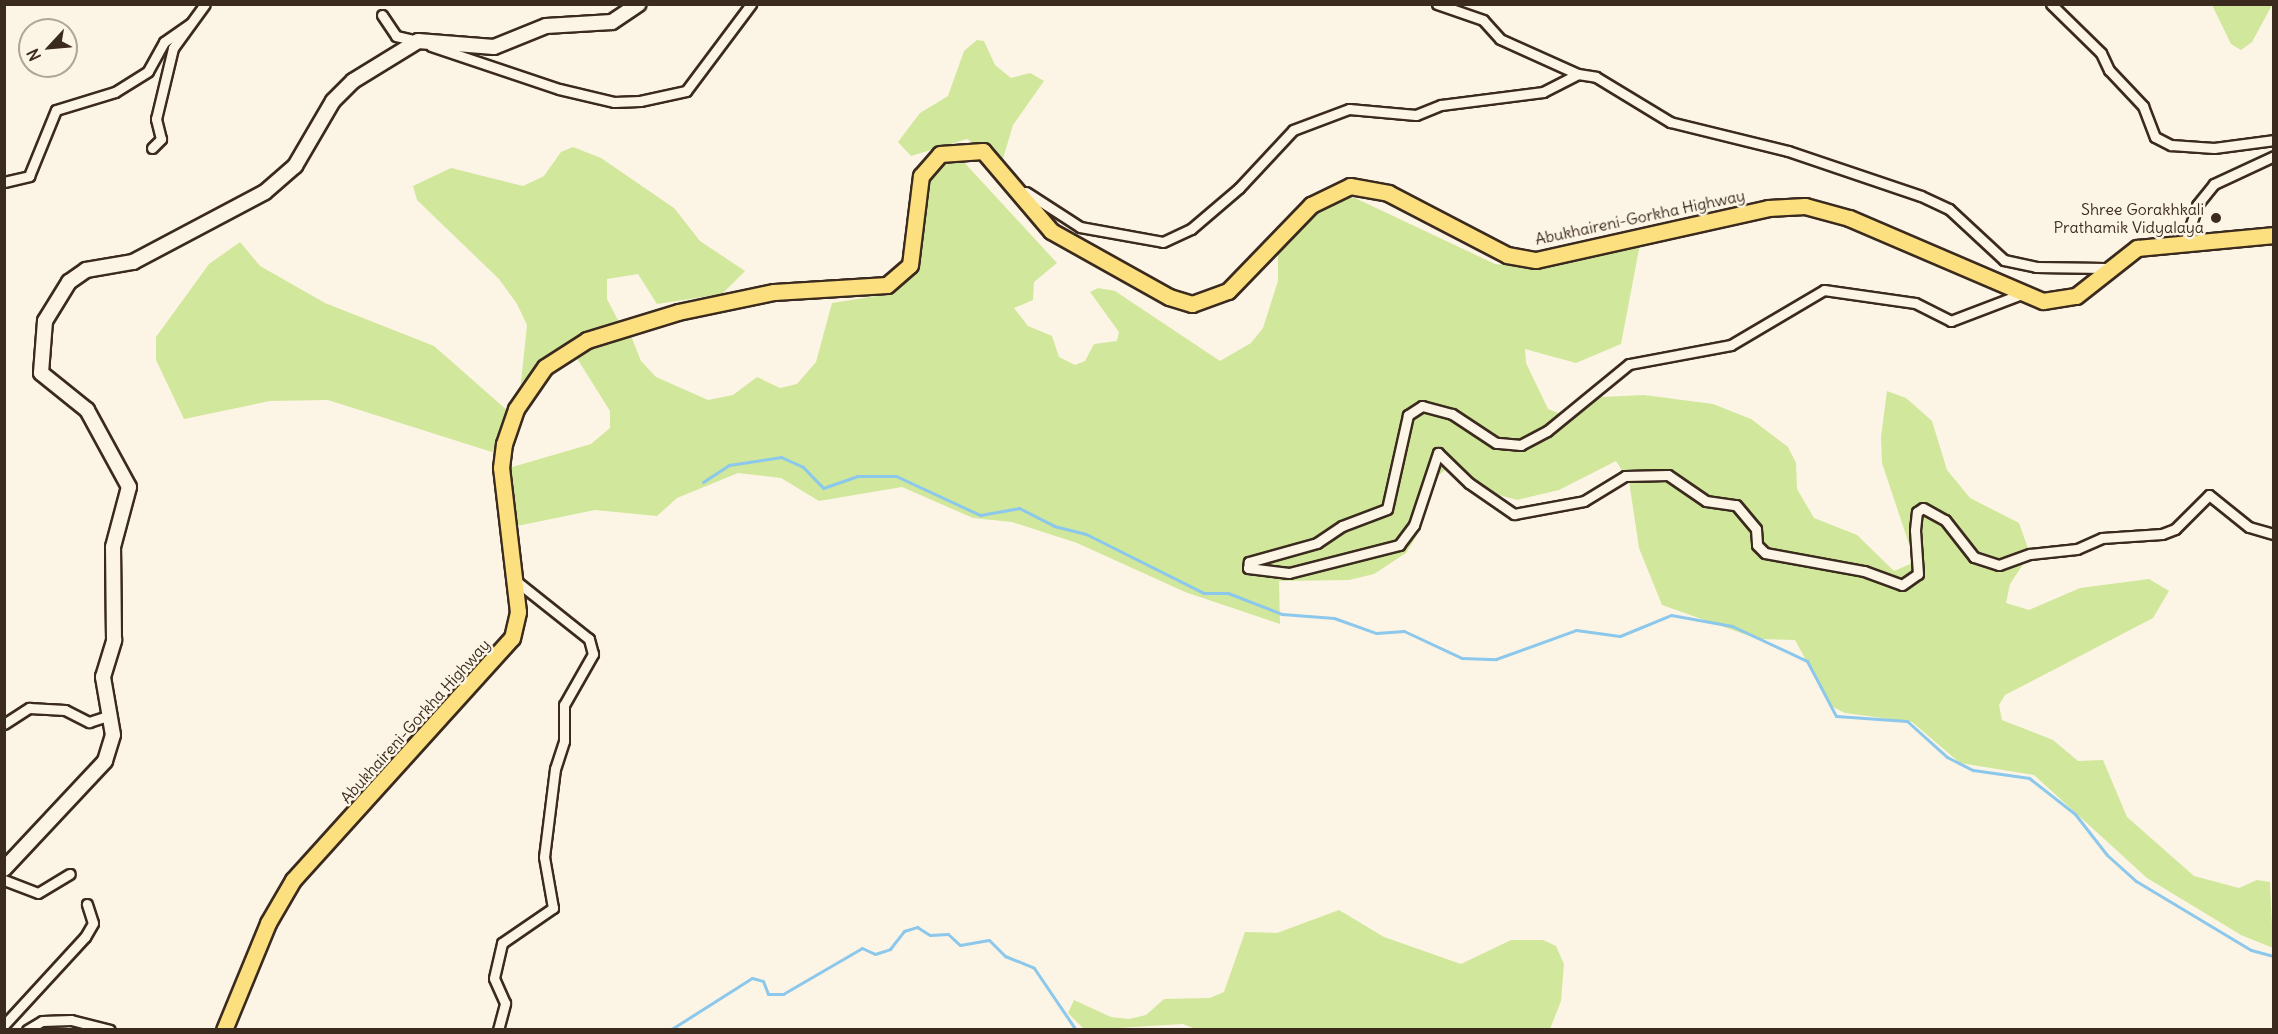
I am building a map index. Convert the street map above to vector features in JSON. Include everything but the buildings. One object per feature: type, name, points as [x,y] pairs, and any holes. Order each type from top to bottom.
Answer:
[{"type":"main road","points":[[4,869],[105,761],[113,735],[103,677],[114,640],[113,547],[129,487],[87,410],[41,373],[45,321],[69,282],[86,270],[133,262],[265,192],[295,166],[333,101],[353,81],[418,41],[494,47],[546,26],[612,22],[639,4]]},
{"type":"main road","name":"Abukhaireni-Gorkha Highway","points":[[224,1029],[268,923],[293,880],[512,638],[516,580],[501,468],[504,444],[516,408],[545,367],[586,340],[688,310],[774,292],[887,285],[910,265],[921,176],[930,161],[975,148],[1009,177],[1051,231],[1169,297],[1192,304],[1227,291],[1311,205],[1350,186],[1388,193],[1507,255],[1536,260],[1768,208],[1805,206],[1849,218],[2019,295],[2043,301],[2076,296],[2105,268],[2137,248],[2274,235]]},
{"type":"street","points":[[152,148],[161,139],[156,119],[173,48],[205,4]]},
{"type":"street","points":[[382,15],[396,36],[418,41],[559,89],[614,102],[640,101],[686,91],[751,4]]},
{"type":"street","points":[[1437,4],[1483,20],[1500,39],[1578,74],[1596,77],[1670,122],[1788,151],[1921,196],[1950,209],[2004,260],[2036,267],[2105,268]]},
{"type":"street","points":[[2051,4],[2101,53],[2109,70],[2143,106],[2155,137],[2171,145],[2214,148],[2274,140]]},
{"type":"street","points":[[4,182],[28,176],[56,110],[115,92],[148,71],[164,42],[190,24]]},
{"type":"street","points":[[1009,177],[1045,209],[1080,227],[1163,242],[1191,229],[1239,188],[1293,130],[1349,109],[1416,115],[1441,105],[1543,92],[1578,74]]},
{"type":"street","points":[[2185,243],[2197,205],[2214,184],[2274,156]]},
{"type":"street","points":[[2019,295],[1951,321],[1916,303],[1824,290],[1731,345],[1629,364],[1546,431],[1521,445],[1496,442],[1452,414],[1422,406],[1408,415],[1387,509],[1317,543],[1249,562],[1248,568],[1289,573],[1399,545],[1414,525],[1438,453],[1469,483],[1514,514],[1584,501],[1625,476],[1668,475],[1706,501],[1736,505],[1756,529],[1757,545],[1765,553],[1864,571],[1902,585],[1918,574],[1915,530],[1917,512],[1923,508],[1945,520],[1974,557],[1999,565],[2030,554],[2077,549],[2102,538],[2162,534],[2175,529],[2209,495],[2249,527],[2274,534]]},
{"type":"street","points":[[498,1029],[505,1003],[494,978],[502,943],[552,908],[544,857],[553,777],[564,741],[564,705],[593,654],[589,639],[516,580]]},
{"type":"street","points":[[4,724],[29,708],[65,710],[89,722],[111,715]]},
{"type":"street","points":[[4,880],[38,893],[70,874]]},
{"type":"street","points":[[4,1025],[85,937],[93,923],[87,904]]},
{"type":"street","points":[[27,1029],[42,1021],[71,1020],[110,1029]]},
{"type":"green space","points":[[2212,5],[2272,5],[2252,42],[2241,50],[2231,44]]},
{"type":"green space","points":[[977,40],[984,41],[995,65],[1011,78],[1030,73],[1044,81],[1013,125],[1002,162],[967,139],[911,156],[898,142],[920,113],[948,96],[964,51]]},
{"type":"green space","points":[[573,147],[601,158],[674,208],[700,241],[745,271],[722,294],[657,304],[638,274],[607,279],[607,299],[621,326],[568,342],[543,360],[520,392],[527,325],[517,304],[499,279],[417,200],[413,186],[451,168],[523,186],[544,176],[561,152]]},
{"type":"green space","points":[[961,159],[1057,263],[1034,282],[1033,300],[1014,308],[1028,326],[1052,336],[1059,357],[1075,365],[1085,361],[1094,344],[1117,341],[1119,332],[1090,292],[1098,288],[1115,291],[1220,361],[1251,343],[1263,328],[1278,281],[1278,255],[1311,206],[1333,195],[1355,198],[1495,264],[1533,268],[1640,244],[1621,344],[1576,363],[1525,349],[1526,363],[1548,409],[1563,415],[1602,397],[1644,395],[1713,404],[1751,419],[1788,447],[1796,463],[1797,489],[1814,518],[1857,535],[1894,571],[1910,564],[1912,553],[1882,463],[1881,437],[1887,391],[1906,398],[1932,421],[1947,470],[1970,498],[2019,523],[2030,554],[2010,584],[2006,603],[2029,610],[2080,588],[2149,579],[2169,591],[2153,618],[2005,695],[1999,705],[2002,720],[2053,740],[2078,761],[2103,760],[2127,817],[2194,876],[2239,888],[2257,880],[2270,882],[2273,948],[2241,935],[2147,878],[2034,775],[1960,763],[1912,722],[1845,713],[1831,706],[1795,640],[1758,639],[1662,605],[1639,548],[1629,481],[1616,461],[1559,490],[1517,500],[1485,491],[1450,466],[1433,480],[1417,535],[1406,553],[1374,574],[1349,580],[1279,581],[1280,624],[1185,592],[1077,543],[1012,522],[973,518],[902,487],[819,501],[781,478],[738,473],[677,498],[657,516],[595,510],[512,527],[505,469],[591,444],[610,428],[610,411],[573,352],[629,331],[641,361],[656,377],[708,400],[733,395],[757,377],[780,388],[797,384],[816,362],[832,303],[895,293],[916,266],[927,179],[937,164]]},
{"type":"green space","points":[[240,242],[260,266],[325,303],[434,346],[509,412],[495,453],[328,400],[270,401],[184,419],[156,360],[156,337],[209,264]]},
{"type":"green space","points":[[1339,910],[1384,937],[1461,964],[1511,940],[1543,940],[1556,946],[1564,964],[1561,1001],[1550,1029],[1198,1030],[1183,1024],[1085,1030],[1068,1013],[1074,1000],[1111,1017],[1129,1019],[1146,1015],[1164,999],[1210,998],[1224,992],[1245,932],[1277,933]]},
{"type":"waterway","points":[[703,482],[729,465],[781,457],[803,467],[823,488],[857,476],[896,476],[980,515],[1019,508],[1054,526],[1086,534],[1204,593],[1228,593],[1282,614],[1334,618],[1376,633],[1404,631],[1462,658],[1496,659],[1576,630],[1620,636],[1671,615],[1732,626],[1807,661],[1836,716],[1907,721],[1947,757],[1973,770],[2029,778],[2075,814],[2107,855],[2136,881],[2251,950],[2274,956]]},
{"type":"waterway","points":[[670,1030],[752,978],[763,981],[768,994],[783,994],[862,948],[875,954],[890,949],[904,931],[917,927],[930,935],[948,934],[960,945],[989,940],[1005,956],[1034,968],[1076,1030]]},
{"type":"waterway","points":[[587,1030],[634,1030]]},
{"type":"place","name":"Shree Gorakhkali Prathamik Vidyalaya","points":[[2216,218]]}]
